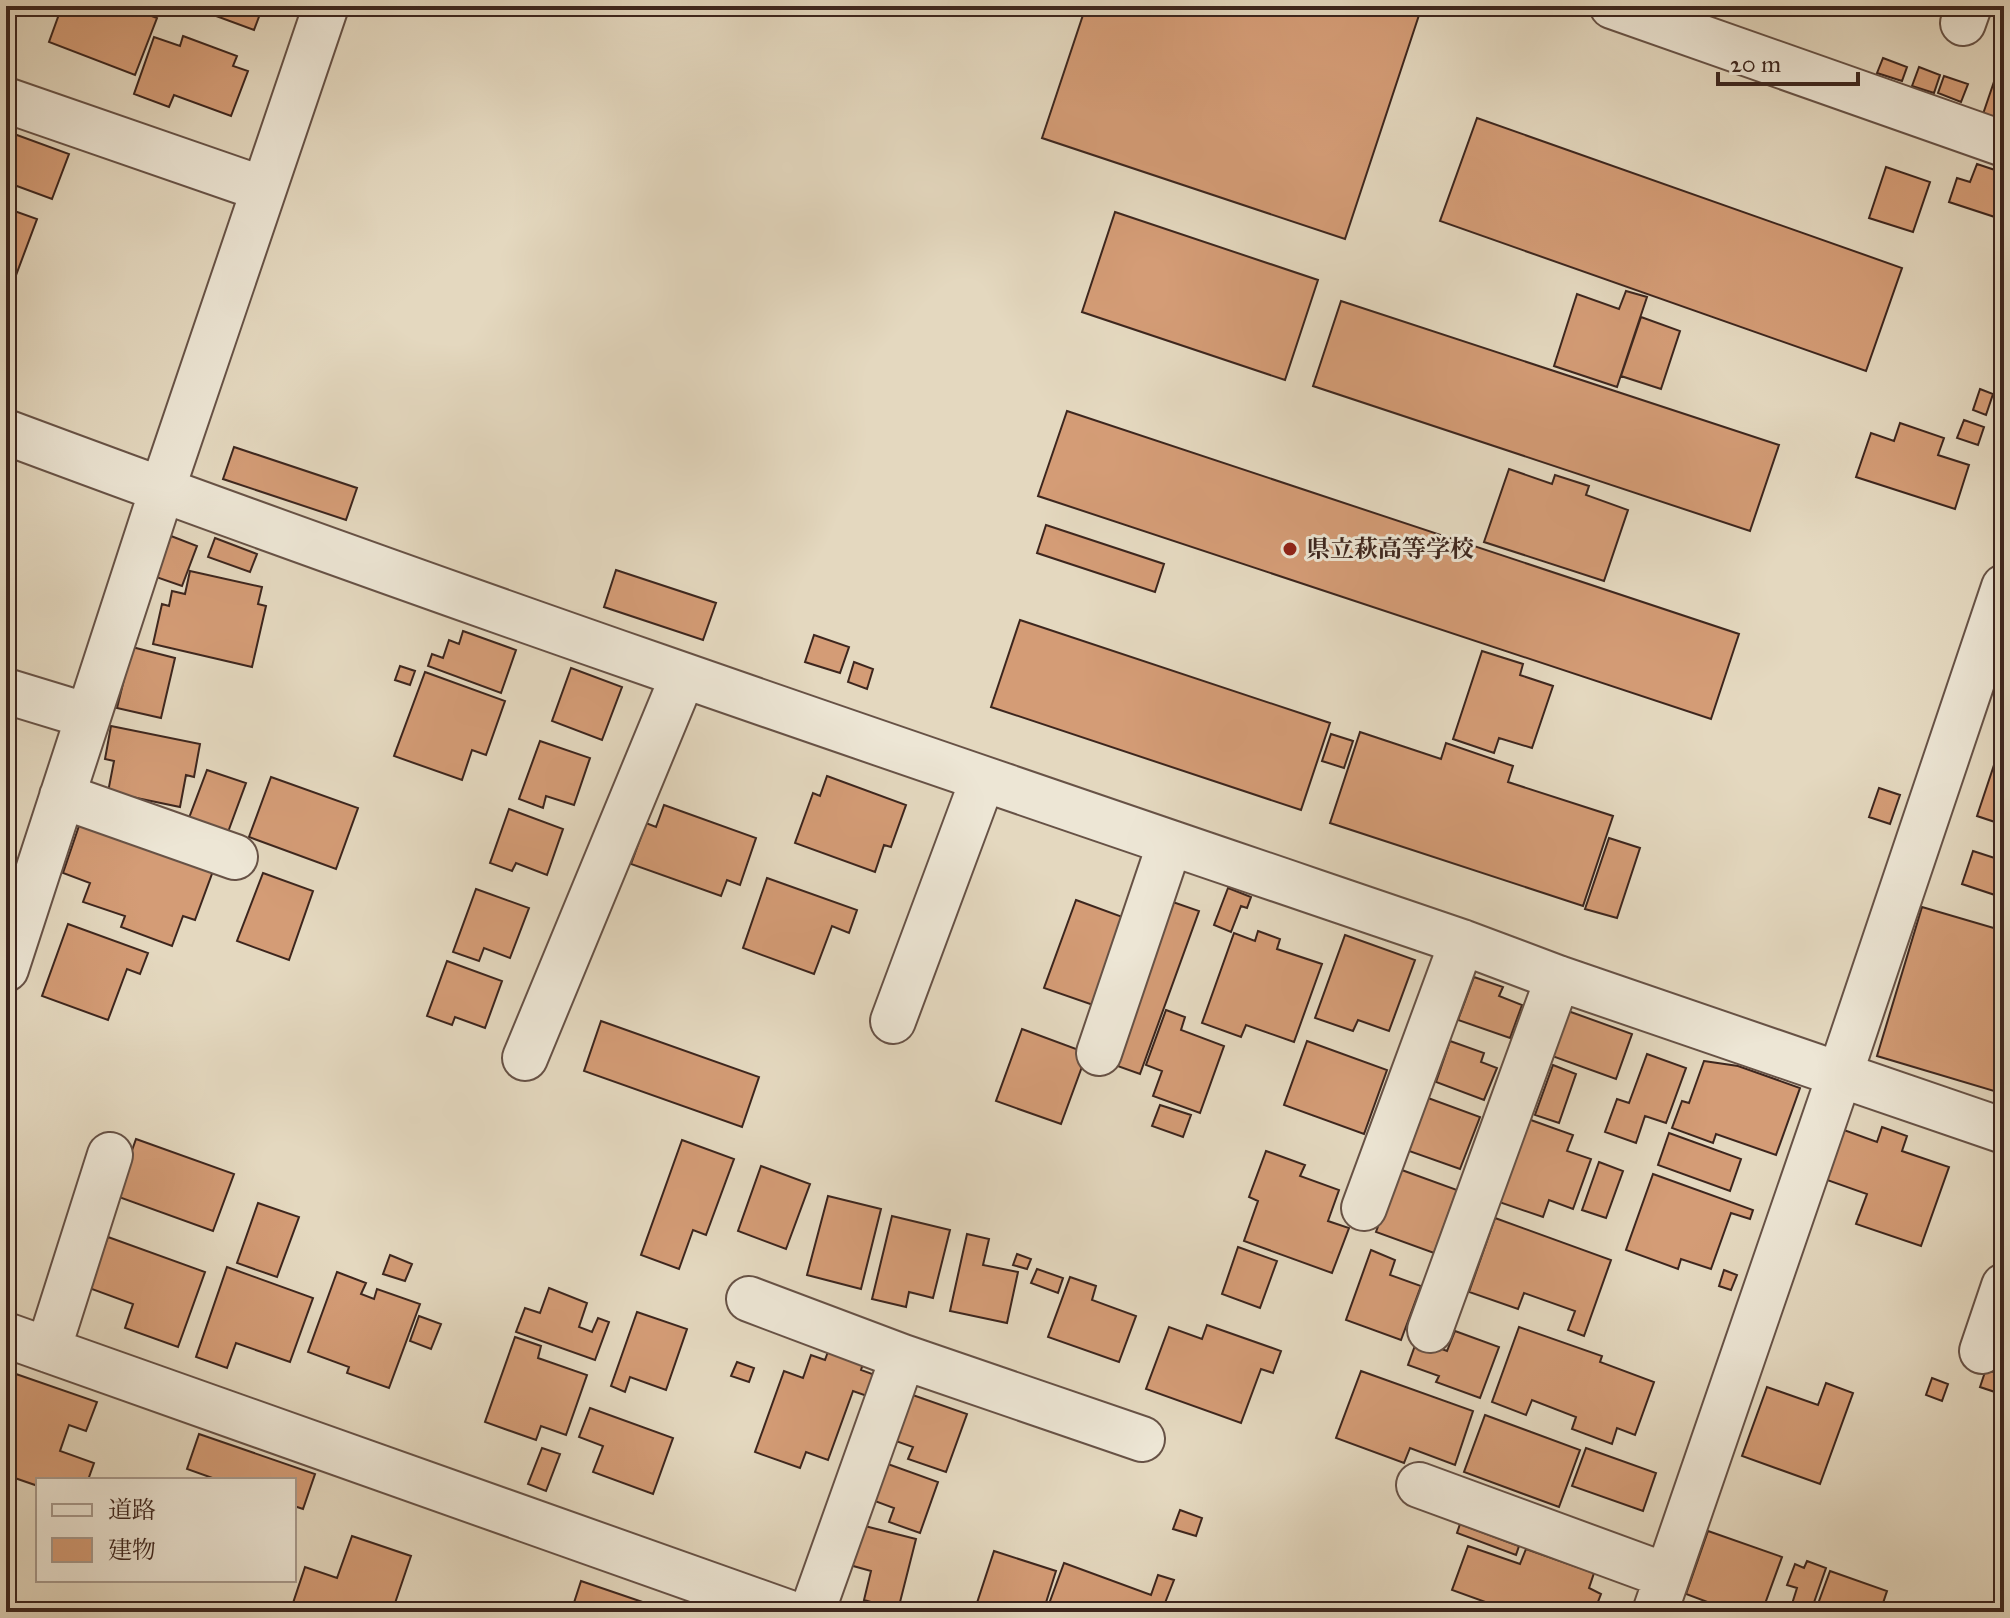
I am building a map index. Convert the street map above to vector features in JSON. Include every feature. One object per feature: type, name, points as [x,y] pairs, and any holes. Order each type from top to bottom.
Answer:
[{"type":"street","points":[[6,969],[162,490],[326,6]]},
{"type":"street","points":[[1621,8],[2004,144]]},
{"type":"street","points":[[6,100],[263,189]]},
{"type":"street","points":[[6,432],[683,676],[2004,1131]]},
{"type":"street","points":[[1419,1485],[1658,1603],[2004,587]]},
{"type":"street","points":[[525,1058],[683,676]]},
{"type":"street","points":[[6,691],[88,716]]},
{"type":"street","points":[[893,1021],[983,779]]},
{"type":"street","points":[[62,796],[235,857]]},
{"type":"street","points":[[1099,1053],[1170,843]]},
{"type":"street","points":[[1364,1208],[1462,942]]},
{"type":"street","points":[[1430,1330],[1558,978]]},
{"type":"street","points":[[48,1350],[110,1155]]},
{"type":"street","points":[[1982,1351],[2004,1286]]},
{"type":"street","points":[[749,1299],[903,1357],[1142,1439]]},
{"type":"street","points":[[6,1335],[787,1612]]},
{"type":"street","points":[[812,1612],[903,1357]]},
{"type":"building","points":[[62,6],[125,6],[157,18],[135,75],[49,42]]},
{"type":"building","points":[[189,6],[263,6],[254,30]]},
{"type":"building","points":[[1086,6],[1422,6],[1345,239],[1042,138]]},
{"type":"building","points":[[2004,32],[2004,121],[1983,114],[2001,61],[1995,58]]},
{"type":"building","points":[[183,36],[237,56],[233,66],[248,71],[231,116],[174,95],[169,107],[134,94],[154,37],[180,46]]},
{"type":"building","points":[[1883,58],[1907,67],[1902,81],[1877,73]]},
{"type":"building","points":[[1919,67],[1940,75],[1934,93],[1912,86]]},
{"type":"building","points":[[1944,76],[1968,84],[1961,102],[1938,93]]},
{"type":"building","points":[[1477,118],[1902,268],[1866,371],[1440,221]]},
{"type":"building","points":[[6,131],[69,154],[52,199],[6,182]]},
{"type":"building","points":[[1977,164],[2004,173],[2004,220],[1949,202],[1957,178],[1970,182]]},
{"type":"building","points":[[1886,167],[1930,182],[1913,232],[1869,218]]},
{"type":"building","points":[[6,208],[37,219],[12,286],[6,284]]},
{"type":"building","points":[[1115,212],[1318,280],[1285,380],[1082,312]]},
{"type":"building","points":[[1626,291],[1647,297],[1617,387],[1554,366],[1577,294],[1619,309]]},
{"type":"building","points":[[1341,301],[1779,445],[1750,531],[1313,386]]},
{"type":"building","points":[[1641,317],[1680,331],[1661,389],[1621,376]]},
{"type":"building","points":[[1980,389],[1993,394],[1986,415],[1973,410]]},
{"type":"building","points":[[1067,411],[1739,634],[1711,719],[1038,496]]},
{"type":"building","points":[[1964,420],[1984,427],[1978,445],[1957,438]]},
{"type":"building","points":[[1900,423],[1944,438],[1938,455],[1969,465],[1955,509],[1856,477],[1871,433],[1894,441]]},
{"type":"building","points":[[234,447],[357,488],[346,520],[223,479]]},
{"type":"building","points":[[1509,469],[1552,484],[1555,475],[1589,486],[1586,495],[1628,510],[1604,581],[1484,542]]},
{"type":"building","points":[[1046,525],[1164,564],[1155,592],[1037,553]]},
{"type":"building","points":[[171,536],[197,546],[182,586],[156,577]]},
{"type":"building","points":[[215,538],[257,554],[250,572],[208,557]]},
{"type":"building","points":[[616,570],[716,603],[703,640],[604,607]]},
{"type":"building","points":[[190,571],[262,587],[258,604],[266,606],[252,667],[153,644],[162,604],[169,606],[172,591],[185,594]]},
{"type":"building","points":[[1020,620],[1330,723],[1301,810],[991,707]]},
{"type":"building","points":[[463,631],[516,650],[501,693],[428,666],[432,654],[443,658],[449,640],[459,644]]},
{"type":"building","points":[[814,635],[849,647],[840,673],[805,662]]},
{"type":"building","points":[[132,647],[175,658],[161,718],[117,708]]},
{"type":"building","points":[[1482,651],[1523,664],[1520,675],[1553,686],[1532,748],[1499,738],[1494,753],[1453,739]]},
{"type":"building","points":[[854,662],[873,669],[867,689],[848,682]]},
{"type":"building","points":[[400,666],[415,671],[410,685],[395,680]]},
{"type":"building","points":[[571,668],[622,687],[602,740],[552,721]]},
{"type":"building","points":[[425,672],[505,701],[486,755],[472,750],[462,780],[394,756]]},
{"type":"building","points":[[111,726],[200,744],[194,777],[186,775],[180,807],[108,792],[114,761],[105,759]]},
{"type":"building","points":[[1360,732],[1441,759],[1446,743],[1513,766],[1508,782],[1613,816],[1583,906],[1330,823]]},
{"type":"building","points":[[1331,734],[1353,741],[1344,768],[1322,761]]},
{"type":"building","points":[[2004,735],[2004,825],[1977,816]]},
{"type":"building","points":[[540,741],[590,758],[574,805],[546,796],[543,808],[519,799]]},
{"type":"building","points":[[207,770],[246,783],[228,832],[189,818]]},
{"type":"building","points":[[827,776],[906,805],[891,847],[884,845],[875,872],[795,843],[813,793],[820,796]]},
{"type":"building","points":[[271,777],[358,808],[336,869],[249,837]]},
{"type":"building","points":[[1879,788],[1900,795],[1890,824],[1869,817]]},
{"type":"building","points":[[664,805],[756,838],[740,885],[727,880],[721,896],[631,864],[646,823],[656,827]]},
{"type":"building","points":[[509,809],[563,829],[547,875],[516,863],[512,871],[490,863]]},
{"type":"building","points":[[80,823],[213,871],[195,920],[183,916],[172,946],[121,927],[125,916],[83,902],[90,883],[63,873]]},
{"type":"building","points":[[1609,838],[1640,848],[1617,918],[1585,909]]},
{"type":"building","points":[[1973,851],[2004,861],[2004,898],[1962,884]]},
{"type":"building","points":[[263,873],[313,891],[289,960],[237,941]]},
{"type":"building","points":[[767,878],[857,910],[849,933],[832,926],[814,974],[743,948]]},
{"type":"building","points":[[1228,888],[1251,897],[1247,908],[1241,906],[1231,932],[1214,925]]},
{"type":"building","points":[[476,889],[529,908],[510,958],[484,948],[479,961],[453,952]]},
{"type":"building","points":[[1076,900],[1128,919],[1096,1006],[1044,988]]},
{"type":"building","points":[[1167,900],[1199,911],[1140,1074],[1109,1063]]},
{"type":"building","points":[[1922,907],[2004,931],[2004,1094],[1877,1056]]},
{"type":"building","points":[[68,924],[148,953],[140,974],[127,969],[108,1020],[42,996]]},
{"type":"building","points":[[1258,931],[1280,939],[1277,949],[1322,964],[1294,1042],[1246,1025],[1241,1037],[1202,1023],[1234,933],[1255,941]]},
{"type":"building","points":[[1345,935],[1415,960],[1389,1031],[1358,1020],[1353,1031],[1315,1018]]},
{"type":"building","points":[[447,961],[502,981],[485,1028],[455,1017],[452,1025],[427,1016]]},
{"type":"building","points":[[1474,977],[1503,987],[1499,996],[1522,1005],[1510,1038],[1458,1020]]},
{"type":"building","points":[[1166,1010],[1185,1017],[1181,1030],[1224,1046],[1200,1113],[1153,1096],[1162,1071],[1146,1065]]},
{"type":"building","points":[[1568,1011],[1632,1034],[1616,1079],[1552,1056]]},
{"type":"building","points":[[601,1021],[759,1077],[742,1127],[584,1071]]},
{"type":"building","points":[[1022,1029],[1087,1053],[1061,1124],[996,1101]]},
{"type":"building","points":[[1307,1041],[1387,1070],[1364,1134],[1284,1105]]},
{"type":"building","points":[[1450,1041],[1484,1053],[1481,1062],[1497,1068],[1484,1100],[1436,1082]]},
{"type":"building","points":[[1647,1054],[1686,1068],[1666,1123],[1645,1116],[1636,1143],[1605,1132],[1617,1099],[1629,1103]]},
{"type":"building","points":[[1704,1061],[1738,1066],[1800,1088],[1776,1155],[1716,1134],[1713,1143],[1672,1128],[1682,1101],[1689,1103]]},
{"type":"building","points":[[1553,1065],[1576,1074],[1559,1123],[1535,1115]]},
{"type":"building","points":[[1428,1098],[1480,1117],[1460,1169],[1409,1151]]},
{"type":"building","points":[[1160,1105],[1191,1115],[1183,1137],[1152,1126]]},
{"type":"building","points":[[1528,1119],[1573,1135],[1567,1151],[1591,1159],[1573,1209],[1549,1200],[1543,1217],[1499,1202]]},
{"type":"building","points":[[1882,1127],[1907,1136],[1902,1151],[1949,1167],[1921,1246],[1856,1224],[1867,1194],[1827,1180],[1844,1130],[1877,1142]]},
{"type":"building","points":[[1669,1133],[1741,1159],[1730,1191],[1658,1165]]},
{"type":"building","points":[[136,1139],[234,1174],[213,1231],[116,1196]]},
{"type":"building","points":[[682,1140],[734,1159],[706,1235],[693,1230],[679,1269],[641,1255]]},
{"type":"building","points":[[1266,1151],[1305,1165],[1300,1176],[1339,1190],[1328,1221],[1349,1228],[1332,1273],[1244,1241],[1258,1201],[1249,1197]]},
{"type":"building","points":[[1599,1162],[1623,1171],[1606,1218],[1582,1210]]},
{"type":"building","points":[[761,1166],[810,1184],[786,1249],[738,1231]]},
{"type":"building","points":[[1399,1169],[1457,1190],[1434,1253],[1376,1232]]},
{"type":"building","points":[[1653,1174],[1753,1210],[1750,1219],[1731,1213],[1711,1269],[1681,1259],[1678,1269],[1626,1250]]},
{"type":"building","points":[[828,1196],[881,1209],[861,1289],[807,1275]]},
{"type":"building","points":[[258,1203],[299,1217],[277,1277],[237,1263]]},
{"type":"building","points":[[892,1216],[950,1230],[933,1298],[909,1292],[906,1307],[872,1299]]},
{"type":"building","points":[[1495,1218],[1611,1260],[1584,1336],[1568,1330],[1575,1311],[1524,1293],[1518,1309],[1469,1292]]},
{"type":"building","points":[[967,1234],[989,1239],[983,1265],[1018,1272],[1007,1323],[950,1311]]},
{"type":"building","points":[[108,1237],[205,1272],[178,1347],[125,1328],[133,1304],[89,1288]]},
{"type":"building","points":[[1238,1247],[1277,1261],[1260,1308],[1222,1294]]},
{"type":"building","points":[[1371,1250],[1395,1260],[1390,1275],[1421,1286],[1401,1340],[1346,1320]]},
{"type":"building","points":[[1017,1254],[1031,1259],[1027,1269],[1013,1265]]},
{"type":"building","points":[[390,1255],[412,1264],[405,1281],[383,1274]]},
{"type":"building","points":[[227,1267],[313,1298],[290,1362],[236,1343],[227,1368],[196,1357]]},
{"type":"building","points":[[1037,1269],[1063,1278],[1058,1293],[1031,1283]]},
{"type":"building","points":[[1724,1270],[1737,1275],[1731,1290],[1719,1286]]},
{"type":"building","points":[[337,1272],[366,1283],[361,1294],[374,1299],[377,1289],[420,1304],[389,1388],[347,1373],[349,1367],[308,1352]]},
{"type":"building","points":[[1070,1277],[1096,1286],[1092,1300],[1136,1316],[1119,1362],[1048,1337]]},
{"type":"building","points":[[549,1288],[587,1303],[579,1327],[592,1332],[598,1318],[609,1322],[595,1360],[516,1332],[525,1308],[540,1313]]},
{"type":"building","points":[[637,1312],[687,1329],[666,1390],[630,1377],[625,1392],[611,1386]]},
{"type":"building","points":[[419,1316],[441,1324],[431,1349],[410,1341]]},
{"type":"building","points":[[1207,1325],[1281,1351],[1273,1373],[1261,1369],[1241,1423],[1146,1389],[1169,1327],[1202,1339]]},
{"type":"building","points":[[1519,1327],[1602,1356],[1600,1362],[1654,1382],[1635,1435],[1617,1428],[1612,1444],[1572,1429],[1576,1417],[1532,1400],[1526,1415],[1492,1402]]},
{"type":"building","points":[[1455,1331],[1499,1347],[1480,1398],[1436,1382],[1439,1376],[1408,1365],[1417,1340],[1447,1351]]},
{"type":"building","points":[[515,1337],[541,1346],[538,1358],[587,1375],[566,1435],[541,1426],[536,1440],[485,1422]]},
{"type":"building","points":[[830,1346],[865,1358],[861,1370],[875,1375],[867,1396],[853,1391],[828,1460],[806,1452],[800,1468],[755,1452],[784,1371],[803,1378],[811,1355],[825,1360]]},
{"type":"building","points":[[2004,1361],[2004,1395],[1980,1387],[1986,1369],[1999,1374]]},
{"type":"building","points":[[737,1362],[754,1368],[749,1382],[731,1376]]},
{"type":"building","points":[[1361,1371],[1473,1411],[1455,1465],[1410,1448],[1404,1463],[1336,1438]]},
{"type":"building","points":[[16,1374],[97,1402],[86,1431],[69,1425],[60,1451],[94,1463],[89,1478],[36,1478],[36,1485],[6,1475],[6,1403]]},
{"type":"building","points":[[1932,1378],[1948,1384],[1942,1401],[1926,1395]]},
{"type":"building","points":[[1826,1383],[1853,1393],[1820,1484],[1742,1456],[1767,1387],[1818,1405]]},
{"type":"building","points":[[907,1393],[967,1414],[946,1472],[908,1459],[913,1447],[890,1439]]},
{"type":"building","points":[[590,1408],[673,1438],[653,1494],[593,1472],[603,1446],[579,1437]]},
{"type":"building","points":[[1485,1415],[1580,1450],[1559,1507],[1464,1472]]},
{"type":"building","points":[[199,1434],[315,1474],[303,1509],[296,1507],[296,1478],[212,1478],[187,1469]]},
{"type":"building","points":[[542,1448],[560,1454],[546,1491],[528,1484]]},
{"type":"building","points":[[1586,1448],[1656,1473],[1643,1511],[1572,1486]]},
{"type":"building","points":[[885,1463],[938,1482],[920,1533],[889,1522],[894,1508],[872,1500]]},
{"type":"building","points":[[1180,1510],[1202,1518],[1196,1536],[1173,1529]]},
{"type":"building","points":[[857,1524],[916,1539],[898,1610],[864,1600],[871,1571],[846,1564]]},
{"type":"building","points":[[1460,1524],[1519,1546],[1516,1555],[1457,1533]]},
{"type":"building","points":[[1708,1531],[1782,1557],[1762,1612],[1734,1612],[1686,1594]]},
{"type":"building","points":[[352,1536],[411,1556],[392,1612],[290,1612],[305,1567],[337,1578]]},
{"type":"building","points":[[1468,1546],[1520,1564],[1526,1549],[1594,1573],[1589,1588],[1601,1594],[1594,1612],[1513,1612],[1452,1590]]},
{"type":"building","points":[[994,1551],[1056,1571],[1043,1612],[974,1612]]},
{"type":"building","points":[[1807,1561],[1826,1568],[1811,1611],[1792,1604],[1797,1588],[1787,1585],[1795,1564],[1804,1568]]},
{"type":"building","points":[[1064,1563],[1151,1595],[1158,1575],[1174,1580],[1163,1608],[1158,1606],[1156,1612],[1046,1612]]},
{"type":"building","points":[[1830,1571],[1887,1591],[1880,1612],[1815,1612]]},
{"type":"building","points":[[581,1581],[666,1610],[666,1612],[571,1612]]},
{"type":"place","name":"県立萩高等学校","points":[[1290,549]]}]
